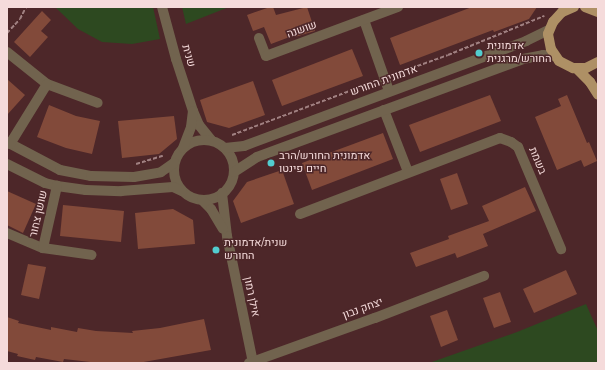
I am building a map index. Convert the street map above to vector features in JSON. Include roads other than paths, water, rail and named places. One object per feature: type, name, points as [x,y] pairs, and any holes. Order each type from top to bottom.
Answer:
[{"type":"main road","points":[[574,7],[562,9],[555,18],[549,30],[549,45],[554,56],[565,65],[576,68],[586,68],[598,62]]},
{"type":"main road","points":[[585,7],[598,12]]},
{"type":"main road","points":[[576,68],[590,82],[598,96]]},
{"type":"street","name":"שנית","points":[[162,7],[176,59],[193,111],[199,125],[211,140]]},
{"type":"street","name":"שושנה","points":[[259,38],[266,56],[398,7]]},
{"type":"street","points":[[364,20],[389,91]]},
{"type":"street","name":"אדמונית החורש","points":[[226,142],[244,146],[526,41],[549,30]]},
{"type":"street","points":[[7,52],[47,84],[98,103]]},
{"type":"street","points":[[234,172],[257,157],[523,59],[543,55],[554,56]]},
{"type":"street","points":[[7,164],[45,183],[86,190],[121,191],[172,187],[182,191],[190,197],[202,200],[222,194],[229,186],[234,172],[232,159],[226,142],[197,140],[183,148],[171,159],[161,172],[134,176],[91,176],[60,170],[8,143],[47,84]]},
{"type":"street","points":[[384,110],[408,172]]},
{"type":"street","points":[[183,148],[190,127],[193,111]]},
{"type":"street","name":"בשמת","points":[[300,214],[500,138],[511,142],[518,147],[560,249]]},
{"type":"street","points":[[171,159],[174,178],[182,191]]},
{"type":"street","name":"שושן צחור","points":[[43,248],[57,186]]},
{"type":"street","name":"אילן רמון","points":[[222,194],[226,236],[251,363]]},
{"type":"street","name":"אילן רמון","points":[[202,200],[218,219],[226,236]]},
{"type":"street","name":"שושן צחור","points":[[7,233],[43,248],[92,255]]},
{"type":"street","name":"יצחק נבון","points":[[251,363],[484,276]]},
{"type":"place","name":"אדמונית החורש/מרגנית","points":[[479,53]]},
{"type":"place","name":"אדמונית החורש/הרב חיים פינטו","points":[[271,163]]},
{"type":"place","name":"שנית/אדמונית החורש","points":[[216,250]]}]
